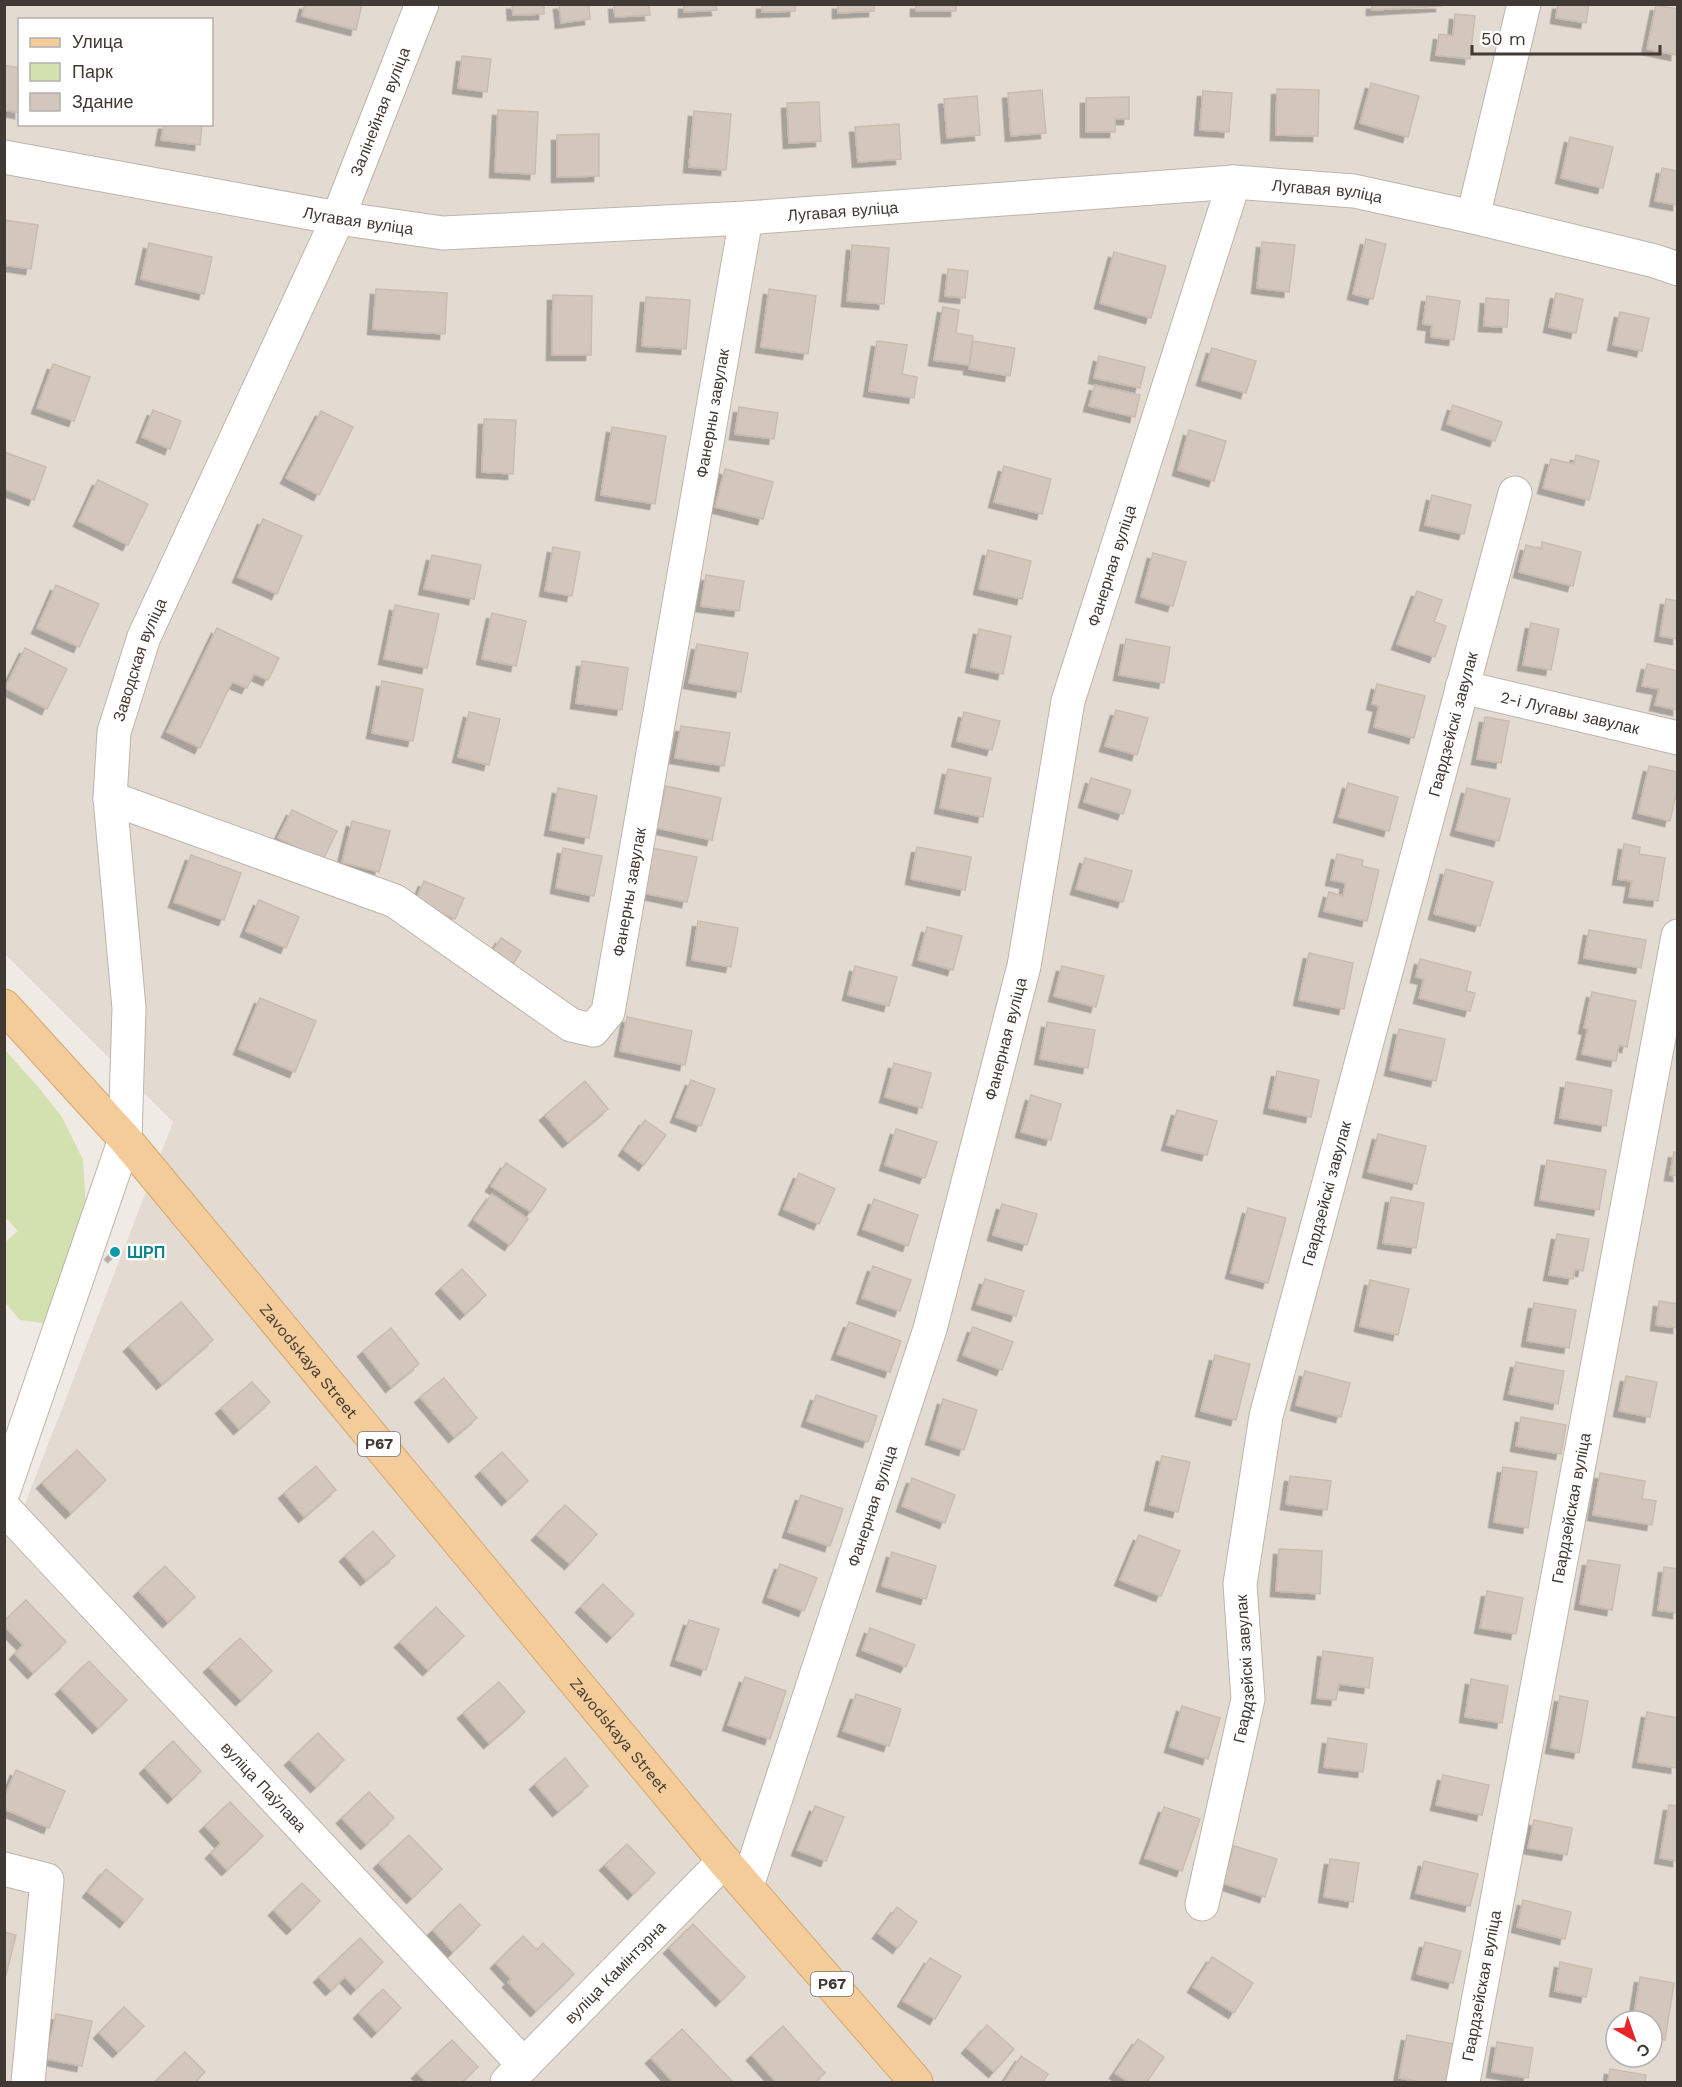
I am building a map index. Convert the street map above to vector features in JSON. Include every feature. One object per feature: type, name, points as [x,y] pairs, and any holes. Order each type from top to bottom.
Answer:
[{"type":"main road","name":"Zavodskaya Street","points":[[4,1006],[126,1139],[747,1887]]},
{"type":"main road","name":"Р67","points":[[747,1887],[916,2082]]},
{"type":"street","name":"Залінейная вуліца","points":[[339,218],[422,4]]},
{"type":"street","points":[[1473,217],[1524,4]]},
{"type":"street","name":"Лугавая вуліца","points":[[4,157],[339,218],[443,233],[746,218],[1234,182],[1354,191],[1473,217],[1677,268]]},
{"type":"street","name":"Фанерная вуліца","points":[[747,1887],[930,1329],[1024,966],[1068,701],[1234,182]]},
{"type":"street","name":"Заводская вуліца","points":[[4,1490],[126,1139],[129,1008],[110,798],[114,732],[144,637],[339,218]]},
{"type":"street","name":"Фанерны завулак","points":[[110,798],[395,901],[571,1025],[593,1030],[608,1012],[746,218]]},
{"type":"street","name":"Гвардзейскі завулак","points":[[1202,1904],[1248,1699],[1240,1584],[1266,1416],[1515,493]]},
{"type":"street","name":"2-і Лугавы завулак","points":[[1462,687],[1677,738]]},
{"type":"street","name":"Гвардзейская вуліца","points":[[1463,2082],[1677,936]]},
{"type":"street","name":"вуліца Паўлава","points":[[4,1508],[515,2074]]},
{"type":"street","name":"вуліца Камінтэрна","points":[[515,2074],[724,1860]]},
{"type":"street","points":[[4,1869],[47,1880],[28,2082]]},
{"type":"shaded area","points":[[5,5],[1677,5],[1677,2082],[5,2082],[4,1528],[13,1535],[173,1122],[5,954]]},
{"type":"green space","points":[[5,1050],[62,1117],[83,1160],[86,1207],[73,1260],[43,1323],[20,1320],[5,1302],[4,1243],[18,1231],[5,1217]]},
{"type":"building","points":[[305,4],[362,4],[356,30],[302,16]]},
{"type":"building","points":[[512,4],[544,4],[544,14],[513,15]]},
{"type":"building","points":[[559,4],[589,4],[590,19],[561,23]]},
{"type":"building","points":[[614,4],[649,4],[650,15],[615,17]]},
{"type":"building","points":[[684,4],[716,4],[717,10],[684,12]]},
{"type":"building","points":[[762,4],[795,4],[795,11],[762,12]]},
{"type":"building","points":[[838,4],[874,4],[874,11],[838,13]]},
{"type":"building","points":[[916,4],[956,4],[956,11],[916,11]]},
{"type":"building","points":[[1372,4],[1441,4],[1441,6],[1372,10]]},
{"type":"building","points":[[1558,4],[1589,4],[1586,23],[1556,18]]},
{"type":"building","points":[[1656,5],[1678,9],[1676,55],[1647,49]]},
{"type":"building","points":[[1455,14],[1475,16],[1470,59],[1436,55],[1439,34],[1453,36]]},
{"type":"building","points":[[462,56],[491,59],[487,92],[458,88]]},
{"type":"building","points":[[4,65],[18,68],[18,113],[4,110]]},
{"type":"building","points":[[1371,83],[1419,96],[1408,137],[1360,123]]},
{"type":"building","points":[[1277,89],[1319,90],[1318,136],[1276,135]]},
{"type":"building","points":[[1042,90],[1046,133],[1011,136],[1008,93]]},
{"type":"building","points":[[1203,91],[1232,93],[1229,132],[1200,130]]},
{"type":"building","points":[[977,96],[980,135],[947,138],[944,99]]},
{"type":"building","points":[[1129,97],[1129,119],[1115,119],[1115,132],[1086,132],[1086,98]]},
{"type":"building","points":[[819,102],[821,141],[789,143],[787,103]]},
{"type":"building","points":[[498,110],[538,112],[535,174],[495,172]]},
{"type":"building","points":[[694,111],[731,114],[726,170],[689,167]]},
{"type":"building","points":[[899,124],[901,159],[858,162],[855,127]]},
{"type":"building","points":[[164,126],[202,126],[200,145],[161,140]]},
{"type":"building","points":[[599,134],[599,176],[557,177],[557,135]]},
{"type":"building","points":[[1570,137],[1613,147],[1603,188],[1561,178]]},
{"type":"building","points":[[1662,168],[1678,171],[1678,205],[1655,201]]},
{"type":"building","points":[[4,220],[38,225],[31,269],[4,265]]},
{"type":"building","points":[[1366,239],[1386,244],[1373,299],[1353,294]]},
{"type":"building","points":[[1262,242],[1295,245],[1289,292],[1257,288]]},
{"type":"building","points":[[149,243],[212,257],[204,294],[141,279]]},
{"type":"building","points":[[852,245],[889,248],[884,304],[847,301]]},
{"type":"building","points":[[1114,252],[1166,266],[1151,318],[1100,303]]},
{"type":"building","points":[[948,269],[968,271],[965,298],[945,296]]},
{"type":"building","points":[[376,289],[447,293],[445,334],[373,329]]},
{"type":"building","points":[[769,289],[816,296],[808,354],[761,347]]},
{"type":"building","points":[[1556,293],[1583,299],[1576,333],[1549,327]]},
{"type":"building","points":[[553,295],[592,296],[591,355],[552,355]]},
{"type":"building","points":[[1427,296],[1460,301],[1454,340],[1431,337],[1432,325],[1423,324]]},
{"type":"building","points":[[646,297],[690,300],[686,349],[642,346]]},
{"type":"building","points":[[1486,298],[1509,300],[1507,327],[1484,326]]},
{"type":"building","points":[[943,307],[959,310],[956,333],[973,336],[969,365],[934,360]]},
{"type":"building","points":[[1620,312],[1649,318],[1642,351],[1613,345]]},
{"type":"building","points":[[877,341],[907,345],[902,374],[917,377],[914,398],[869,391]]},
{"type":"building","points":[[973,341],[1015,348],[1010,376],[969,369]]},
{"type":"building","points":[[1212,348],[1256,361],[1246,393],[1202,380]]},
{"type":"building","points":[[1099,356],[1145,367],[1140,388],[1094,378]]},
{"type":"building","points":[[53,364],[90,377],[74,421],[37,408]]},
{"type":"building","points":[[1095,385],[1140,395],[1135,417],[1089,406]]},
{"type":"building","points":[[1453,405],[1502,422],[1495,441],[1447,424]]},
{"type":"building","points":[[739,407],[778,413],[774,439],[735,434]]},
{"type":"building","points":[[153,410],[181,421],[170,449],[142,437]]},
{"type":"building","points":[[321,411],[353,427],[319,495],[286,478]]},
{"type":"building","points":[[484,419],[516,420],[513,474],[482,472]]},
{"type":"building","points":[[612,427],[666,436],[655,504],[601,495]]},
{"type":"building","points":[[1189,430],[1226,441],[1214,481],[1178,470]]},
{"type":"building","points":[[4,452],[46,467],[34,500],[4,489]]},
{"type":"building","points":[[1576,455],[1599,461],[1589,500],[1543,488],[1551,459],[1574,464]]},
{"type":"building","points":[[1004,466],[1051,479],[1042,514],[994,502]]},
{"type":"building","points":[[725,469],[773,482],[763,519],[715,507]]},
{"type":"building","points":[[98,480],[148,504],[128,545],[79,521]]},
{"type":"building","points":[[1432,495],[1471,505],[1464,534],[1425,525]]},
{"type":"building","points":[[263,519],[302,536],[277,594],[238,577]]},
{"type":"building","points":[[1542,542],[1581,552],[1573,586],[1519,572],[1526,545],[1541,549]]},
{"type":"building","points":[[553,547],[580,552],[572,596],[545,591]]},
{"type":"building","points":[[988,550],[1031,561],[1022,599],[979,589]]},
{"type":"building","points":[[1153,553],[1186,562],[1173,606],[1141,597]]},
{"type":"building","points":[[432,555],[481,565],[474,599],[424,589]]},
{"type":"building","points":[[706,575],[744,581],[739,611],[701,606]]},
{"type":"building","points":[[56,585],[99,604],[79,647],[37,628]]},
{"type":"building","points":[[1417,591],[1442,600],[1434,622],[1446,626],[1435,657],[1397,644]]},
{"type":"building","points":[[1666,599],[1678,601],[1678,639],[1660,636]]},
{"type":"building","points":[[395,605],[439,614],[427,668],[384,659]]},
{"type":"building","points":[[492,613],[526,621],[516,666],[482,659]]},
{"type":"building","points":[[1531,623],[1559,629],[1551,670],[1523,665]]},
{"type":"building","points":[[217,628],[279,658],[268,680],[254,674],[247,688],[232,682],[200,748],[167,732]]},
{"type":"building","points":[[979,629],[1011,636],[1003,674],[971,667]]},
{"type":"building","points":[[1126,639],[1170,647],[1164,683],[1119,675]]},
{"type":"building","points":[[697,644],[748,653],[741,692],[689,683]]},
{"type":"building","points":[[25,648],[67,669],[47,709],[5,688]]},
{"type":"building","points":[[582,661],[628,668],[622,710],[576,703]]},
{"type":"building","points":[[1647,664],[1678,671],[1678,710],[1655,705],[1659,689],[1642,686]]},
{"type":"building","points":[[382,681],[423,689],[413,741],[372,733]]},
{"type":"building","points":[[1377,684],[1425,696],[1414,738],[1374,727],[1379,706],[1372,704]]},
{"type":"building","points":[[1116,710],[1148,718],[1137,755],[1105,746]]},
{"type":"building","points":[[469,712],[500,719],[489,765],[458,757]]},
{"type":"building","points":[[964,712],[1000,721],[992,750],[957,741]]},
{"type":"building","points":[[1485,717],[1509,721],[1501,763],[1477,759]]},
{"type":"building","points":[[681,726],[730,733],[724,766],[675,758]]},
{"type":"building","points":[[1649,766],[1678,772],[1678,786],[1670,821],[1638,813]]},
{"type":"building","points":[[948,769],[991,778],[983,817],[940,808]]},
{"type":"building","points":[[1091,778],[1131,790],[1123,814],[1084,802]]},
{"type":"building","points":[[1348,783],[1398,797],[1389,831],[1339,817]]},
{"type":"building","points":[[666,786],[721,798],[712,840],[657,828]]},
{"type":"building","points":[[558,788],[597,796],[589,838],[550,830]]},
{"type":"building","points":[[1467,788],[1510,799],[1499,841],[1456,830]]},
{"type":"building","points":[[292,810],[337,831],[323,860],[278,838]]},
{"type":"building","points":[[352,821],[390,831],[379,872],[342,862]]},
{"type":"building","points":[[1624,844],[1640,847],[1639,854],[1665,858],[1658,901],[1629,897],[1632,881],[1618,879]]},
{"type":"building","points":[[917,847],[971,857],[965,890],[911,879]]},
{"type":"building","points":[[563,848],[602,856],[594,896],[556,888]]},
{"type":"building","points":[[652,848],[697,857],[687,902],[643,893]]},
{"type":"building","points":[[1337,854],[1363,860],[1362,866],[1379,870],[1367,921],[1324,911],[1329,892],[1343,896],[1346,883],[1331,880]]},
{"type":"building","points":[[191,855],[241,873],[224,920],[174,902]]},
{"type":"building","points":[[1085,858],[1132,871],[1123,902],[1076,889]]},
{"type":"building","points":[[1446,869],[1493,882],[1480,926],[1434,914]]},
{"type":"building","points":[[424,881],[464,898],[455,919],[415,902]]},
{"type":"building","points":[[259,900],[299,917],[286,948],[246,931]]},
{"type":"building","points":[[698,921],[738,928],[731,967],[692,960]]},
{"type":"building","points":[[927,927],[962,936],[953,970],[918,960]]},
{"type":"building","points":[[1589,930],[1646,940],[1641,968],[1584,958]]},
{"type":"building","points":[[501,938],[521,951],[511,968],[490,956]]},
{"type":"building","points":[[1309,953],[1353,963],[1344,1009],[1299,1000]]},
{"type":"building","points":[[1420,959],[1471,972],[1466,991],[1475,993],[1470,1011],[1419,998],[1424,979],[1416,977]]},
{"type":"building","points":[[855,966],[897,977],[889,1006],[848,995]]},
{"type":"building","points":[[1062,966],[1104,976],[1096,1007],[1054,996]]},
{"type":"building","points":[[1592,992],[1636,1001],[1627,1047],[1619,1045],[1616,1061],[1582,1054],[1588,1029],[1584,1028]]},
{"type":"building","points":[[260,998],[316,1021],[295,1072],[239,1049]]},
{"type":"building","points":[[627,1017],[692,1031],[685,1065],[620,1051]]},
{"type":"building","points":[[1047,1022],[1095,1030],[1088,1068],[1040,1059]]},
{"type":"building","points":[[1399,1029],[1445,1039],[1436,1081],[1390,1070]]},
{"type":"building","points":[[894,1063],[931,1073],[922,1108],[885,1097]]},
{"type":"building","points":[[1277,1071],[1319,1080],[1311,1117],[1269,1108]]},
{"type":"building","points":[[691,1080],[715,1089],[701,1126],[676,1117]]},
{"type":"building","points":[[585,1081],[608,1109],[568,1142],[545,1115]]},
{"type":"building","points":[[1566,1082],[1612,1090],[1606,1126],[1560,1118]]},
{"type":"building","points":[[1031,1095],[1061,1104],[1051,1140],[1021,1132]]},
{"type":"building","points":[[1177,1110],[1217,1121],[1207,1155],[1167,1145]]},
{"type":"building","points":[[645,1120],[666,1135],[644,1165],[624,1150]]},
{"type":"building","points":[[896,1129],[937,1142],[925,1178],[885,1165]]},
{"type":"building","points":[[1378,1134],[1426,1146],[1417,1184],[1368,1172]]},
{"type":"building","points":[[1674,1152],[1678,1153],[1678,1176],[1670,1175]]},
{"type":"building","points":[[1547,1160],[1606,1170],[1599,1210],[1540,1200]]},
{"type":"building","points":[[506,1163],[546,1189],[531,1212],[491,1186]]},
{"type":"building","points":[[799,1173],[835,1189],[819,1224],[784,1209]]},
{"type":"building","points":[[492,1194],[528,1219],[510,1245],[474,1220]]},
{"type":"building","points":[[1391,1197],[1424,1203],[1416,1248],[1383,1243]]},
{"type":"building","points":[[874,1199],[918,1215],[908,1246],[863,1229]]},
{"type":"building","points":[[1002,1204],[1037,1214],[1027,1245],[993,1235]]},
{"type":"building","points":[[1248,1208],[1286,1218],[1268,1283],[1231,1273]]},
{"type":"building","points":[[1557,1234],[1589,1239],[1583,1271],[1575,1269],[1573,1279],[1549,1275]]},
{"type":"building","name":"ШРП","points":[[117,1247],[120,1251],[113,1257],[110,1254]]},
{"type":"building","points":[[873,1266],[911,1280],[900,1311],[862,1298]]},
{"type":"building","points":[[462,1269],[486,1295],[465,1314],[441,1288]]},
{"type":"building","points":[[985,1279],[1024,1291],[1016,1316],[977,1304]]},
{"type":"building","points":[[1370,1280],[1409,1289],[1398,1335],[1360,1326]]},
{"type":"building","points":[[1659,1301],[1678,1304],[1678,1328],[1656,1325]]},
{"type":"building","points":[[181,1302],[213,1340],[162,1384],[129,1346]]},
{"type":"building","points":[[1534,1303],[1576,1310],[1569,1348],[1527,1341]]},
{"type":"building","points":[[849,1322],[901,1341],[890,1372],[837,1354]]},
{"type":"building","points":[[973,1327],[1013,1342],[1002,1370],[963,1355]]},
{"type":"building","points":[[391,1328],[419,1364],[391,1387],[363,1351]]},
{"type":"building","points":[[1215,1355],[1250,1364],[1236,1420],[1201,1411]]},
{"type":"building","points":[[1516,1362],[1564,1371],[1558,1404],[1509,1394]]},
{"type":"building","points":[[1305,1371],[1350,1383],[1341,1417],[1296,1405]]},
{"type":"building","points":[[1626,1376],[1657,1382],[1650,1417],[1619,1411]]},
{"type":"building","points":[[444,1378],[477,1418],[454,1437],[420,1397]]},
{"type":"building","points":[[252,1382],[270,1402],[239,1429],[221,1408]]},
{"type":"building","points":[[816,1395],[877,1416],[868,1442],[807,1421]]},
{"type":"building","points":[[943,1399],[977,1410],[964,1450],[931,1439]]},
{"type":"building","points":[[1521,1417],[1566,1425],[1561,1454],[1516,1446]]},
{"type":"building","points":[[77,1450],[106,1480],[71,1513],[42,1483]]},
{"type":"building","points":[[502,1452],[528,1481],[507,1500],[481,1471]]},
{"type":"building","points":[[1162,1456],[1190,1462],[1178,1512],[1150,1505]]},
{"type":"building","points":[[316,1466],[336,1490],[304,1517],[284,1493]]},
{"type":"building","points":[[1503,1467],[1537,1472],[1528,1528],[1494,1522]]},
{"type":"building","points":[[1600,1473],[1645,1481],[1642,1499],[1656,1501],[1652,1525],[1593,1515]]},
{"type":"building","points":[[1290,1476],[1331,1481],[1327,1510],[1286,1504]]},
{"type":"building","points":[[912,1478],[955,1495],[945,1523],[902,1506]]},
{"type":"building","points":[[801,1495],[843,1509],[830,1546],[788,1532]]},
{"type":"building","points":[[565,1505],[597,1534],[570,1564],[537,1535]]},
{"type":"building","points":[[373,1531],[395,1556],[366,1580],[345,1556]]},
{"type":"building","points":[[1139,1535],[1180,1551],[1161,1596],[1120,1580]]},
{"type":"building","points":[[1279,1549],[1322,1551],[1320,1594],[1276,1591]]},
{"type":"building","points":[[892,1552],[936,1566],[926,1599],[882,1586]]},
{"type":"building","points":[[1588,1560],[1620,1565],[1612,1610],[1580,1604]]},
{"type":"building","points":[[780,1564],[817,1578],[804,1611],[768,1597]]},
{"type":"building","points":[[165,1566],[195,1597],[168,1622],[139,1591]]},
{"type":"building","points":[[1664,1567],[1678,1569],[1678,1613],[1658,1610]]},
{"type":"building","points":[[603,1584],[634,1614],[612,1637],[581,1607]]},
{"type":"building","points":[[1487,1591],[1523,1598],[1516,1634],[1480,1628]]},
{"type":"building","points":[[26,1600],[66,1642],[33,1673],[15,1654],[23,1645],[4,1626],[4,1621]]},
{"type":"building","points":[[436,1607],[464,1636],[428,1670],[400,1642]]},
{"type":"building","points":[[689,1620],[719,1629],[706,1670],[676,1660]]},
{"type":"building","points":[[870,1628],[915,1645],[906,1667],[862,1650]]},
{"type":"building","points":[[240,1638],[272,1671],[241,1700],[209,1667]]},
{"type":"building","points":[[1323,1651],[1373,1658],[1369,1688],[1339,1684],[1336,1700],[1317,1698]]},
{"type":"building","points":[[89,1661],[127,1700],[98,1728],[61,1689]]},
{"type":"building","points":[[745,1677],[786,1691],[770,1739],[728,1725]]},
{"type":"building","points":[[1471,1679],[1508,1686],[1502,1723],[1465,1717]]},
{"type":"building","points":[[499,1682],[525,1712],[489,1743],[463,1713]]},
{"type":"building","points":[[856,1694],[901,1709],[889,1746],[843,1731]]},
{"type":"building","points":[[1560,1696],[1588,1701],[1579,1753],[1551,1748]]},
{"type":"building","points":[[1182,1706],[1220,1718],[1208,1759],[1170,1747]]},
{"type":"building","points":[[1647,1712],[1678,1718],[1676,1768],[1638,1762]]},
{"type":"building","points":[[318,1733],[344,1760],[316,1787],[290,1760]]},
{"type":"building","points":[[1328,1738],[1367,1744],[1363,1772],[1324,1767]]},
{"type":"building","points":[[173,1741],[201,1771],[173,1798],[145,1768]]},
{"type":"building","points":[[565,1758],[588,1786],[558,1811],[535,1784]]},
{"type":"building","points":[[16,1770],[65,1791],[49,1828],[4,1809],[4,1798]]},
{"type":"building","points":[[1443,1775],[1489,1785],[1482,1815],[1436,1805]]},
{"type":"building","points":[[369,1792],[394,1818],[366,1844],[342,1818]]},
{"type":"building","points":[[230,1802],[263,1836],[227,1870],[211,1853],[221,1843],[205,1826]]},
{"type":"building","points":[[1669,1805],[1678,1806],[1678,1861],[1660,1858]]},
{"type":"building","points":[[815,1806],[844,1817],[826,1861],[797,1850]]},
{"type":"building","points":[[1164,1807],[1200,1819],[1182,1871],[1145,1858]]},
{"type":"building","points":[[1534,1820],[1572,1828],[1567,1855],[1528,1848]]},
{"type":"building","points":[[409,1835],[442,1869],[412,1898],[379,1863]]},
{"type":"building","points":[[627,1844],[655,1873],[633,1894],[605,1865]]},
{"type":"building","points":[[1234,1846],[1277,1859],[1265,1897],[1222,1883]]},
{"type":"building","points":[[1330,1859],[1359,1863],[1353,1902],[1324,1897]]},
{"type":"building","points":[[1424,1861],[1478,1874],[1470,1906],[1416,1893]]},
{"type":"building","points":[[106,1869],[143,1899],[125,1922],[88,1892]]},
{"type":"building","points":[[302,1883],[320,1901],[292,1929],[274,1910]]},
{"type":"building","points":[[1523,1900],[1571,1912],[1565,1939],[1517,1927]]},
{"type":"building","points":[[460,1904],[480,1925],[453,1952],[433,1930]]},
{"type":"building","points":[[897,1907],[917,1922],[898,1948],[878,1933]]},
{"type":"building","points":[[693,1924],[745,1977],[721,2001],[669,1948]]},
{"type":"building","points":[[4,1932],[16,1935],[6,1975],[4,1975]]},
{"type":"building","points":[[523,1936],[537,1950],[543,1943],[574,1974],[536,2011],[508,1982],[511,1979],[496,1963]]},
{"type":"building","points":[[360,1938],[383,1962],[356,1989],[345,1977],[331,1990],[319,1977]]},
{"type":"building","points":[[1425,1942],[1461,1951],[1453,1983],[1417,1974]]},
{"type":"building","points":[[1212,1957],[1253,1983],[1234,2013],[1193,1987]]},
{"type":"building","points":[[930,1958],[961,1976],[935,2019],[903,2001]]},
{"type":"building","points":[[1560,1962],[1592,1969],[1586,1997],[1555,1991]]},
{"type":"building","points":[[1640,1977],[1674,1983],[1665,2040],[1664,2009],[1635,2009]]},
{"type":"building","points":[[383,1989],[401,2008],[377,2032],[359,2013]]},
{"type":"building","points":[[124,2007],[144,2026],[118,2052],[99,2033]]},
{"type":"building","points":[[56,2014],[92,2021],[82,2066],[46,2059]]},
{"type":"building","points":[[987,2025],[1014,2049],[994,2072],[967,2048]]},
{"type":"building","points":[[783,2026],[825,2073],[815,2082],[776,2082],[752,2055]]},
{"type":"building","points":[[682,2029],[732,2081],[673,2082],[651,2058]]},
{"type":"building","points":[[1407,2035],[1454,2044],[1446,2082],[1421,2082],[1399,2078]]},
{"type":"building","points":[[1138,2039],[1164,2057],[1147,2082],[1129,2082],[1115,2073]]},
{"type":"building","points":[[452,2040],[478,2067],[462,2082],[426,2082],[417,2073]]},
{"type":"building","points":[[1497,2042],[1533,2048],[1528,2078],[1492,2072]]},
{"type":"building","points":[[185,2052],[205,2072],[195,2082],[155,2082]]},
{"type":"building","points":[[1021,2056],[1048,2074],[1043,2082],[1004,2082]]},
{"type":"building","points":[[1610,2069],[1646,2075],[1645,2082],[1608,2082]]},
{"type":"place","name":"ШРП","points":[[115,1252]]}]
